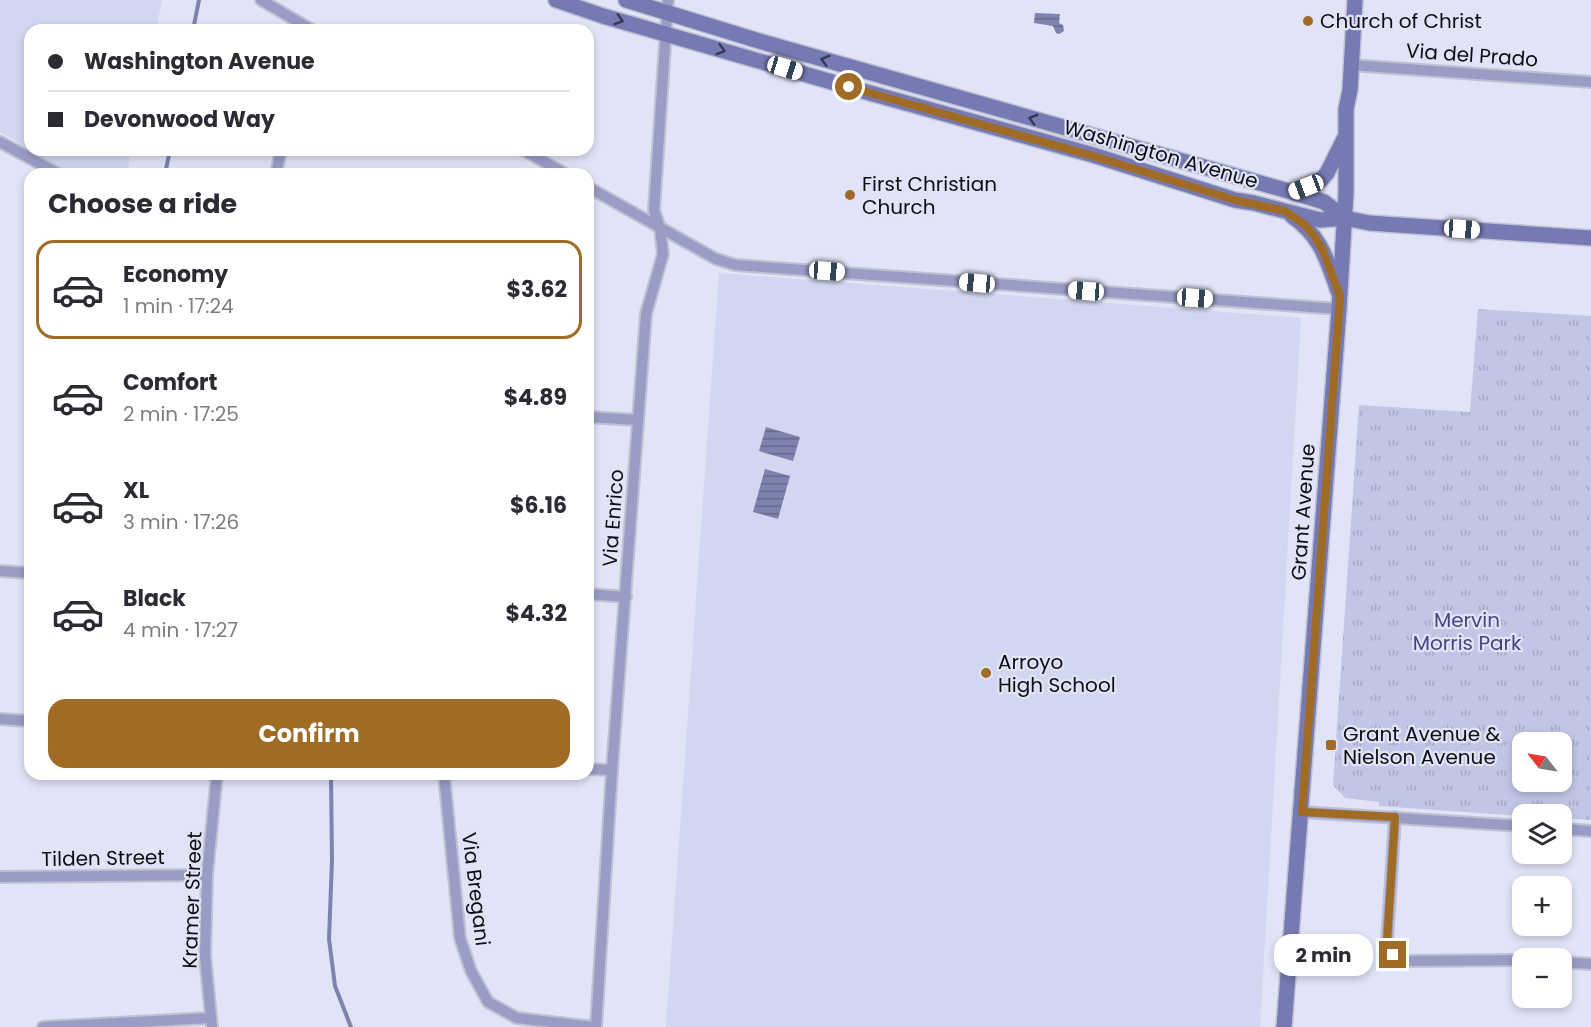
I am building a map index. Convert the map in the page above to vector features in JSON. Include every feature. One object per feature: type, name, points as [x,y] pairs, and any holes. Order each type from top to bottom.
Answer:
[{"type":"main road","name":"Washington Avenue","points":[[556,0],[665,34],[1100,158],[1235,200],[1322,220],[1345,218]]},
{"type":"main road","name":"Washington Avenue","points":[[626,0],[667,7],[705,23],[759,41],[1292,192],[1324,202],[1345,218]]},
{"type":"main road","name":"Grant Avenue","points":[[1284,1027],[1340,303],[1345,218],[1346,109],[1350,90],[1355,0]]},
{"type":"main road","points":[[1292,192],[1322,179],[1345,136]]},
{"type":"main road","points":[[1285,211],[1305,225],[1315,237],[1323,251],[1340,303]]},
{"type":"main road","points":[[1345,218],[1369,223],[1591,238]]},
{"type":"street","points":[[261,0],[302,24]]},
{"type":"street","name":"Via Enrico","points":[[595,1027],[646,314],[663,254],[660,228],[654,210],[667,7]]},
{"type":"street","name":"Via del Prado","points":[[1351,65],[1591,82]]},
{"type":"street","points":[[0,143],[24,156]]},
{"type":"street","points":[[25,156],[48,168]]},
{"type":"street","points":[[534,156],[555,168]]},
{"type":"street","points":[[594,190],[716,259],[736,265],[1340,303]]},
{"type":"street","points":[[594,417],[638,420]]},
{"type":"street","points":[[0,572],[24,573]]},
{"type":"street","points":[[594,594],[626,597]]},
{"type":"street","points":[[0,719],[24,721]]},
{"type":"street","points":[[594,769],[612,770]]},
{"type":"street","name":"Kramer Street","points":[[211,1023],[205,956],[207,875],[216,780]]},
{"type":"street","name":"Via Bregani","points":[[445,780],[460,938],[471,971],[488,1002],[517,1017],[595,1027]]},
{"type":"street","points":[[1302,812],[1512,825]]},
{"type":"street","points":[[1395,817],[1387,942],[1393,955],[1405,961],[1512,960]]},
{"type":"street","points":[[1572,830],[1591,831]]},
{"type":"street","name":"Tilden Street","points":[[0,877],[207,875]]},
{"type":"street","points":[[1572,963],[1591,964]]},
{"type":"street","points":[[43,1027],[211,1023]]},
{"type":"shaded area","points":[[0,0],[162,0],[157,24],[24,24],[24,146],[0,132]]},
{"type":"shaded area","points":[[1035,13],[1060,14],[1059,23],[1063,25],[1064,31],[1059,34],[1053,26],[1034,23]]},
{"type":"shaded area","points":[[41,156],[130,156],[128,168],[62,168]]},
{"type":"shaded area","name":"Arroyo High School","points":[[719,273],[1301,318],[1260,1027],[666,1027]]},
{"type":"shaded area","points":[[766,427],[800,437],[793,461],[759,451]]},
{"type":"shaded area","points":[[765,469],[790,476],[778,519],[753,512]]},
{"type":"green space","name":"Mervin Morris Park","points":[[1478,309],[1591,316],[1591,820],[1572,819],[1572,804],[1512,804],[1512,815],[1379,806],[1379,802],[1345,798],[1333,785],[1359,405],[1470,412]]},
{"type":"waterway","points":[[194,24],[199,0]]},
{"type":"waterway","points":[[166,168],[169,156]]},
{"type":"waterway","points":[[331,780],[332,860],[329,939],[335,986],[351,1027]]},
{"type":"place","name":"Church of Christ","points":[[1308,21]]},
{"type":"place","name":"First Christian Church","points":[[850,195]]},
{"type":"place","name":"Arroyo High School","points":[[986,673]]},
{"type":"place","name":"Grant Avenue & Nielson Avenue","points":[[1331,745]]},
{"type":"route","points":[[849,87],[1093,156],[1235,200],[1285,211],[1305,225],[1315,237],[1323,251],[1340,296],[1302,812],[1395,817],[1387,942],[1393,955]]}]
